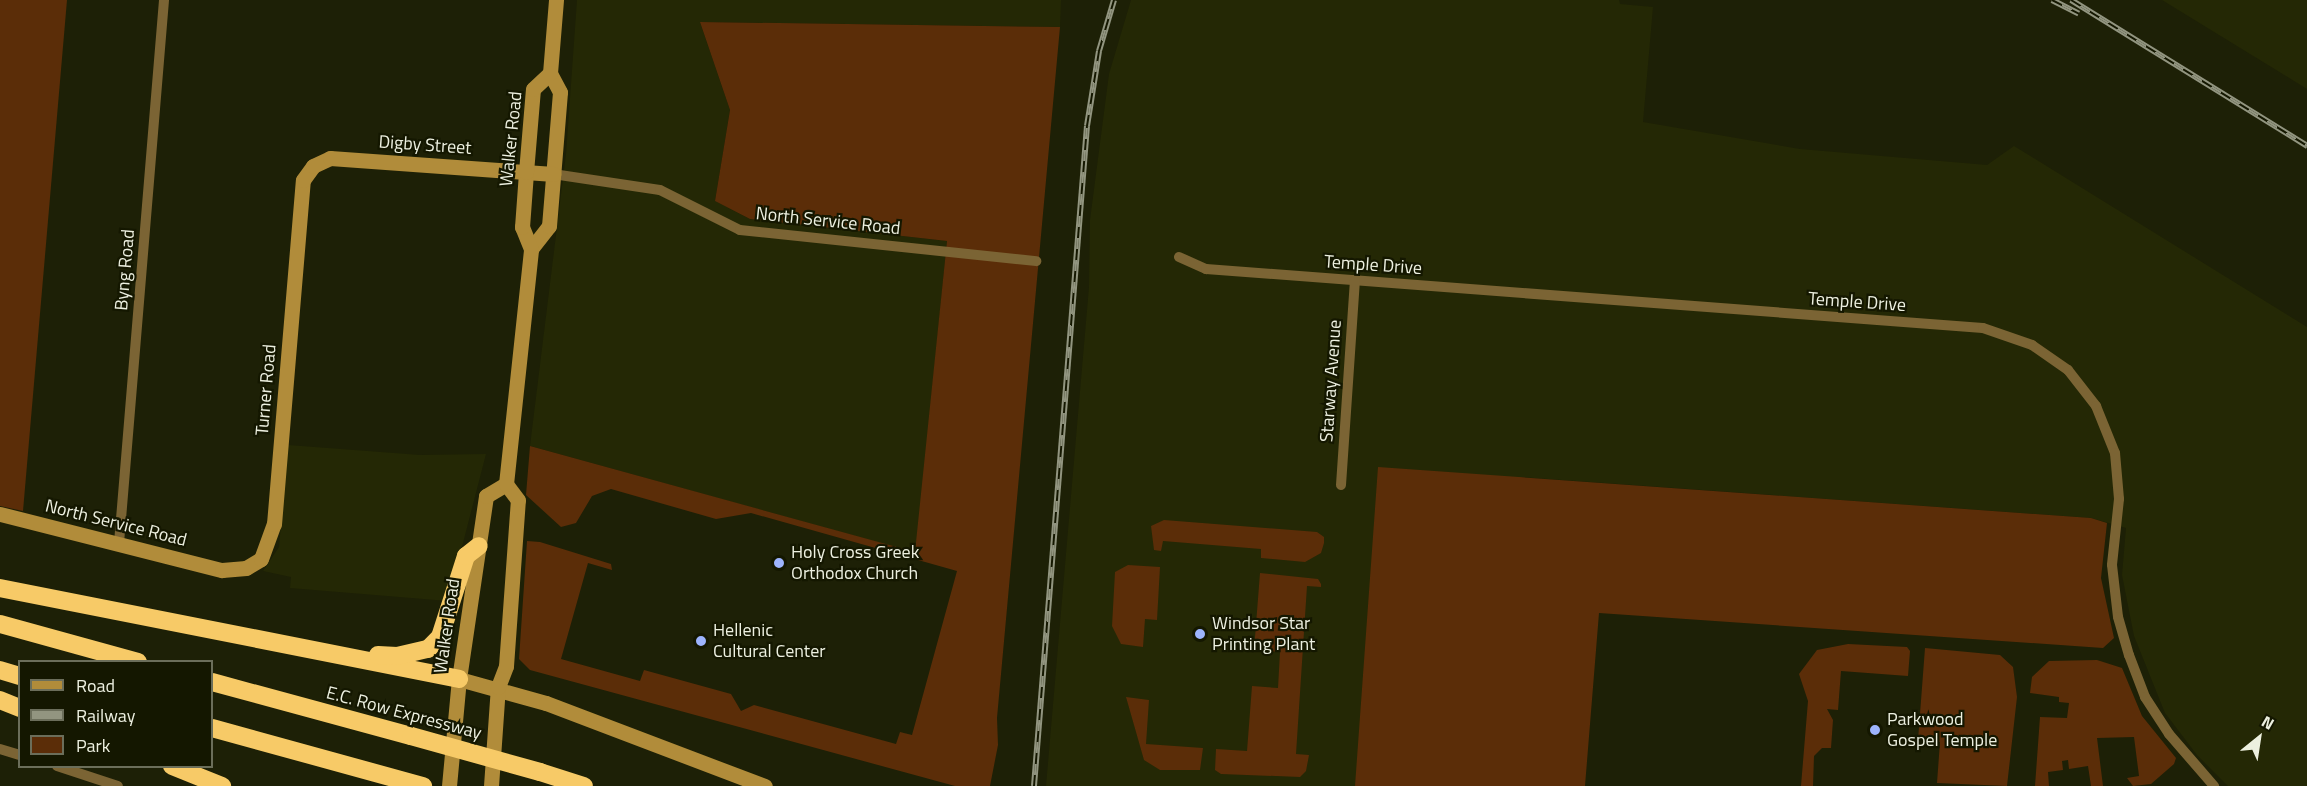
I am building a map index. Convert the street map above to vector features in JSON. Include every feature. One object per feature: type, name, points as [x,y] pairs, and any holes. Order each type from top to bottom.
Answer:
[{"type":"highway","points":[[306,649],[397,656],[428,649],[445,625],[466,556],[479,546]]},
{"type":"highway","points":[[0,588],[459,678]]},
{"type":"highway","points":[[0,624],[131,660]]},
{"type":"highway","points":[[0,670],[18,675]]},
{"type":"highway","name":"E.C. Row Expressway","points":[[213,681],[584,786]]},
{"type":"highway","points":[[0,700],[18,707]]},
{"type":"highway","points":[[213,728],[417,784]]},
{"type":"highway","points":[[177,768],[222,786]]},
{"type":"main road","points":[[531,249],[549,226],[560,92],[549,74],[556,0]]},
{"type":"main road","name":"Walker Road","points":[[449,786],[459,678],[486,496],[506,484],[531,249],[522,227],[533,89],[549,74]]},
{"type":"main road","name":"Digby Street","points":[[303,180],[313,166],[330,158],[553,174]]},
{"type":"main road","name":"Turner Road","points":[[222,570],[246,568],[261,559],[274,524],[303,180]]},
{"type":"main road","points":[[491,786],[498,687],[506,666],[519,500],[506,484]]},
{"type":"main road","name":"North Service Road","points":[[0,514],[222,570]]},
{"type":"main road","points":[[459,678],[498,687],[765,786]]},
{"type":"street","name":"Byng Road","points":[[119,543],[164,0]]},
{"type":"street","name":"North Service Road","points":[[553,174],[660,190],[740,230],[1036,261]]},
{"type":"street","name":"Temple Drive","points":[[1179,257],[1206,269],[1983,328],[2032,345],[2068,370],[2096,406],[2115,453],[2119,499],[2112,566],[2118,617],[2129,655],[2145,697],[2169,734],[2214,786]]},
{"type":"street","name":"Starway Avenue","points":[[1341,485],[1354,280]]},
{"type":"street","points":[[0,749],[18,754]]},
{"type":"street","points":[[63,768],[111,785]]},
{"type":"shaded area","points":[[577,0],[1061,0],[1060,27],[700,22],[730,110],[715,201],[750,219],[947,241],[916,553],[530,446],[566,154]]},
{"type":"shaded area","points":[[1131,0],[1619,0],[1620,4],[1653,7],[1643,122],[1800,149],[1987,165],[2014,146],[2307,327],[2307,786],[2228,786],[2197,755],[2165,713],[2134,636],[2122,575],[2126,528],[2091,518],[1522,477],[1492,786],[1046,786],[1089,287],[1090,220],[1109,74]]},
{"type":"shaded area","points":[[2162,0],[2307,0],[2307,89]]},
{"type":"shaded area","points":[[288,445],[420,455],[486,454],[448,601],[290,588],[291,577],[263,571],[279,547]]},
{"type":"green space","points":[[0,0],[67,0],[23,511],[0,506]]},
{"type":"green space","points":[[700,22],[1060,27],[997,718],[998,745],[990,786],[955,786],[530,670],[519,659],[527,541],[540,542],[611,564],[612,570],[588,563],[561,659],[640,681],[644,670],[731,694],[741,711],[754,705],[896,744],[900,732],[912,735],[957,571],[751,513],[716,519],[611,489],[592,496],[576,523],[561,527],[526,495],[530,446],[915,552],[947,241],[750,219],[715,201],[730,110]]},
{"type":"green space","points":[[1378,467],[2091,518],[2107,523],[2101,578],[2114,638],[2103,648],[1599,613],[1585,786],[1355,786]]},
{"type":"green space","points":[[1164,520],[1317,532],[1324,537],[1324,543],[1321,553],[1305,562],[1261,558],[1261,549],[1163,541],[1161,551],[1154,550],[1151,526]]},
{"type":"green space","points":[[1128,565],[1160,567],[1157,620],[1145,619],[1143,647],[1121,644],[1112,626],[1115,572]]},
{"type":"green space","points":[[1260,573],[1318,579],[1321,584],[1321,587],[1307,586],[1296,754],[1309,755],[1306,771],[1300,777],[1221,774],[1215,770],[1216,749],[1247,751],[1252,686],[1278,688],[1280,652],[1254,650]]},
{"type":"green space","points":[[1848,644],[1907,647],[1910,651],[1908,676],[1841,671],[1838,710],[1827,709],[1833,720],[1831,748],[1822,748],[1814,756],[1813,786],[1801,786],[1808,701],[1799,674],[1817,650]]},
{"type":"green space","points":[[1925,648],[2000,655],[2013,667],[2017,697],[2007,786],[1937,783],[1940,742],[1918,740]]},
{"type":"green space","points":[[2097,660],[2122,668],[2142,716],[2176,758],[2174,764],[2151,784],[2133,786],[2127,778],[2139,776],[2134,737],[2097,738],[2103,786],[2091,786],[2088,766],[2069,769],[2068,760],[2062,761],[2063,770],[2048,772],[2049,786],[2035,786],[2040,717],[2067,718],[2069,703],[2059,702],[2059,697],[2030,693],[2032,677],[2049,661]]},
{"type":"green space","points":[[1126,697],[1149,700],[1146,744],[1203,748],[1200,770],[1160,770],[1144,760]]},
{"type":"railway","points":[[1034,786],[1087,126],[1099,51],[1114,0]]},
{"type":"railway","points":[[2052,0],[2079,14]]},
{"type":"railway","points":[[2071,0],[2307,146]]},
{"type":"place","name":"Holy Cross Greek Orthodox Church","points":[[779,563]]},
{"type":"place","name":"Windsor Star Printing Plant","points":[[1200,634]]},
{"type":"place","name":"Hellenic Cultural Center","points":[[701,641]]},
{"type":"place","name":"Parkwood Gospel Temple","points":[[1875,730]]}]
